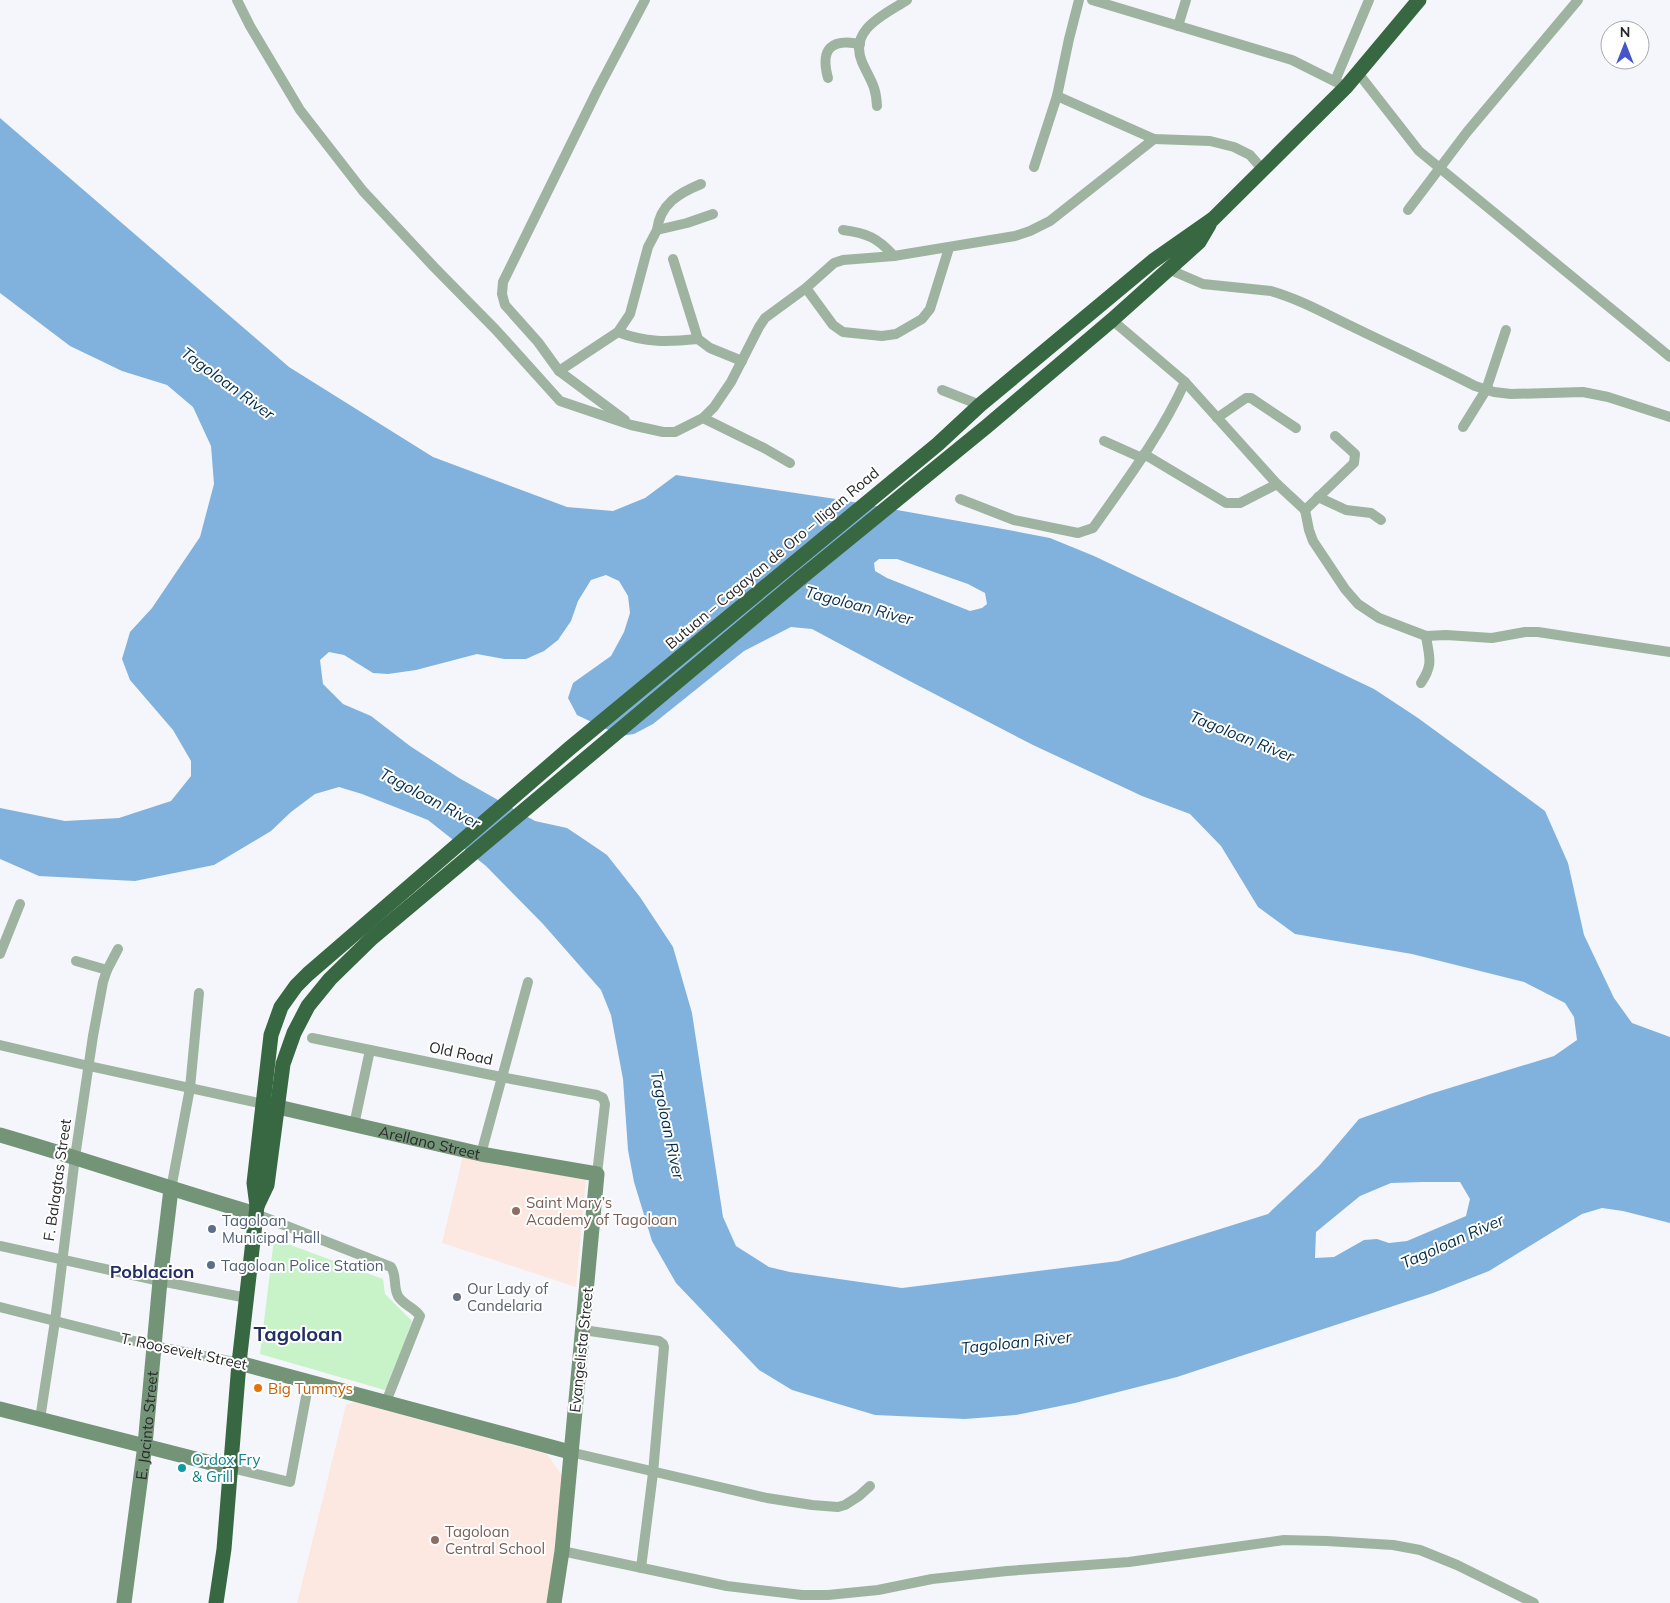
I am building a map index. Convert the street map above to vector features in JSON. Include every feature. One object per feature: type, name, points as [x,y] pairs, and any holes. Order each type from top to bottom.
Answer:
[{"type":"highway","name":"Butuan – Cagayan de Oro – Iligan Road","points":[[270,1106],[271,1035],[281,1007],[296,986],[308,974],[570,748],[938,444],[980,405],[1153,261],[1213,219],[1264,170],[1340,84],[1358,73],[1420,0]]},
{"type":"highway","name":"Butuan – Cagayan de Oro – Iligan Road","points":[[270,1106],[289,1046],[300,1019],[318,992],[372,938],[1112,320],[1199,242],[1213,219]]},
{"type":"highway","points":[[216,1603],[224,1549],[239,1363],[257,1210],[254,1183],[270,1106]]},
{"type":"street","points":[[237,0],[250,26],[300,110],[363,191],[421,254],[496,330],[560,401],[631,425],[662,432],[675,432],[703,418],[714,407],[731,382],[765,318],[806,288],[834,263],[843,260],[894,256],[949,248],[1015,236],[1040,227],[1154,139]]},
{"type":"street","points":[[631,425],[559,371],[538,342],[505,305],[502,294],[503,282],[645,0]]},
{"type":"street","points":[[877,106],[873,81],[860,56],[860,44],[867,27],[907,0]]},
{"type":"street","points":[[1034,167],[1057,96],[1068,39],[1079,0]]},
{"type":"street","points":[[1092,0],[1292,60],[1340,84],[1369,0]]},
{"type":"street","points":[[1178,26],[1186,0]]},
{"type":"street","points":[[1408,210],[1467,132],[1578,0]]},
{"type":"street","points":[[828,78],[825,66],[826,52],[832,45],[849,41],[860,44]]},
{"type":"street","points":[[1358,73],[1419,151],[1670,357]]},
{"type":"street","points":[[1057,96],[1154,139],[1210,141],[1234,146],[1250,155],[1264,170]]},
{"type":"street","points":[[559,371],[618,332],[630,314],[648,247],[657,230],[658,220],[666,205],[683,191],[701,184]]},
{"type":"street","points":[[657,230],[687,223],[712,214]]},
{"type":"street","points":[[843,230],[874,237],[884,244],[894,256]]},
{"type":"street","points":[[806,288],[833,325],[843,332],[882,336],[896,334],[922,319],[930,309],[949,248]]},
{"type":"street","points":[[673,259],[698,339],[710,348],[742,361]]},
{"type":"street","points":[[1168,269],[1203,284],[1278,293],[1321,310],[1486,390],[1511,394],[1583,392],[1608,396],[1670,417]]},
{"type":"street","points":[[1112,320],[1185,382],[1277,484],[1305,510],[1313,541],[1345,589],[1358,604],[1379,618],[1426,636],[1446,635],[1492,638],[1524,632],[1538,632],[1670,652]]},
{"type":"street","points":[[1463,427],[1486,390],[1506,330]]},
{"type":"street","points":[[618,332],[655,342],[698,339]]},
{"type":"street","points":[[960,499],[1014,520],[1078,533],[1093,528],[1172,411],[1185,382]]},
{"type":"street","points":[[942,390],[980,405]]},
{"type":"street","points":[[1217,418],[1246,398],[1251,398],[1296,428]]},
{"type":"street","points":[[703,418],[790,463]]},
{"type":"street","points":[[1305,510],[1354,463],[1355,454],[1336,436]]},
{"type":"street","points":[[1104,440],[1143,456],[1226,503],[1240,503],[1277,484]]},
{"type":"street","points":[[1318,497],[1346,510],[1371,513],[1381,520]]},
{"type":"street","points":[[1421,683],[1429,672],[1430,664],[1426,636]]},
{"type":"street","points":[[0,954],[20,904]]},
{"type":"street","name":"F. Balagtas Street","points":[[40,1419],[55,1322],[75,1157],[100,996],[107,970],[118,949]]},
{"type":"street","points":[[76,961],[107,970]]},
{"type":"street","points":[[481,1154],[528,982]]},
{"type":"street","points":[[171,1190],[190,1088],[199,993]]},
{"type":"street","name":"Old Road","points":[[312,1038],[597,1095],[603,1098]]},
{"type":"street","points":[[0,1045],[270,1106]]},
{"type":"street","points":[[354,1125],[370,1050]]},
{"type":"street","name":"Evangelista Street","points":[[554,1603],[562,1551],[570,1452],[605,1104],[603,1098]]},
{"type":"street","name":"Arellano Street","points":[[270,1106],[481,1154],[597,1174]]},
{"type":"street","points":[[0,1134],[171,1190],[257,1210],[391,1267],[397,1294],[402,1301],[418,1312],[420,1316],[386,1402]]},
{"type":"street","name":"E. Jacinto Street","points":[[124,1603],[145,1445],[160,1281],[171,1190]]},
{"type":"street","points":[[0,1246],[247,1298]]},
{"type":"street","name":"T. Roosevelt Street","points":[[0,1307],[154,1346],[239,1363],[570,1452]]},
{"type":"street","points":[[583,1330],[659,1341],[663,1344],[654,1473],[641,1568]]},
{"type":"street","points":[[0,1409],[290,1482],[309,1381]]},
{"type":"street","points":[[570,1452],[767,1498],[830,1507],[838,1507],[852,1502],[870,1486]]},
{"type":"street","points":[[562,1551],[743,1589],[802,1595],[828,1595],[878,1590],[932,1579],[1007,1571],[1129,1562],[1284,1540],[1312,1540],[1393,1545],[1420,1550],[1458,1565],[1534,1603]]},
{"type":"shaded area","name":"Saint Mary’s Academy of Tagoloan","points":[[463,1156],[586,1179],[576,1287],[442,1243]]},
{"type":"shaded area","name":"Tagoloan Central School","points":[[354,1402],[547,1454],[563,1477],[550,1603],[297,1603],[346,1405]]},
{"type":"green space","points":[[274,1239],[383,1279],[385,1294],[412,1321],[388,1391],[260,1354]]},
{"type":"water","name":"Tagoloan River","points":[[0,118],[289,367],[433,457],[567,507],[613,511],[645,498],[676,475],[836,499],[1050,538],[1094,556],[1374,689],[1418,718],[1545,811],[1568,863],[1584,935],[1614,998],[1632,1023],[1670,1037],[1670,1223],[1623,1211],[1602,1208],[1582,1214],[1489,1271],[1433,1293],[1177,1377],[1075,1403],[1016,1415],[965,1419],[875,1415],[792,1390],[759,1370],[676,1283],[652,1241],[634,1182],[628,1150],[623,1079],[611,1015],[601,990],[543,924],[486,866],[428,820],[339,787],[315,794],[291,812],[271,831],[214,865],[135,881],[39,876],[0,859],[0,808],[65,821],[119,818],[171,801],[191,776],[191,761],[173,730],[130,680],[122,659],[130,632],[152,608],[200,537],[214,484],[211,446],[193,407],[167,385],[122,371],[70,346],[0,293]],"holes":[[[879,559],[897,559],[968,584],[985,593],[987,604],[982,608],[970,611],[887,578],[875,571],[874,563]],[[606,575],[619,581],[628,596],[630,613],[624,632],[611,656],[573,683],[568,698],[577,715],[621,736],[634,734],[653,724],[744,651],[791,627],[812,629],[1033,745],[1142,796],[1190,814],[1221,846],[1258,907],[1295,934],[1412,954],[1524,982],[1565,1003],[1574,1017],[1577,1040],[1554,1056],[1430,1094],[1359,1119],[1319,1166],[1268,1214],[1118,1261],[902,1288],[790,1272],[769,1267],[736,1246],[723,1217],[692,1013],[673,947],[640,897],[607,855],[585,840],[567,828],[535,821],[459,778],[410,746],[371,716],[343,704],[323,684],[320,660],[329,652],[344,655],[373,673],[388,674],[416,670],[477,654],[504,659],[526,659],[544,651],[558,640],[571,621],[578,601],[591,580]],[[1460,1182],[1470,1199],[1466,1216],[1407,1241],[1389,1243],[1377,1239],[1364,1240],[1334,1257],[1315,1258],[1316,1232],[1360,1196],[1391,1183]]]},
{"type":"place","name":"Saint Mary’s Academy of Tagoloan","points":[[516,1211]]},
{"type":"place","name":"Tagoloan Municipal Hall","points":[[212,1229]]},
{"type":"place","name":"Tagoloan Police Station","points":[[211,1265]]},
{"type":"place","name":"Our Lady of Candelaria","points":[[457,1297]]},
{"type":"place","name":"Big Tummys","points":[[258,1388]]},
{"type":"place","name":"Ordox Fry & Grill","points":[[182,1468]]},
{"type":"place","name":"Tagoloan Central School","points":[[435,1540]]},
{"type":"district","name":"Poblacion","points":[[152,1271]]},
{"type":"district","name":"Tagoloan","points":[[298,1333]]}]
